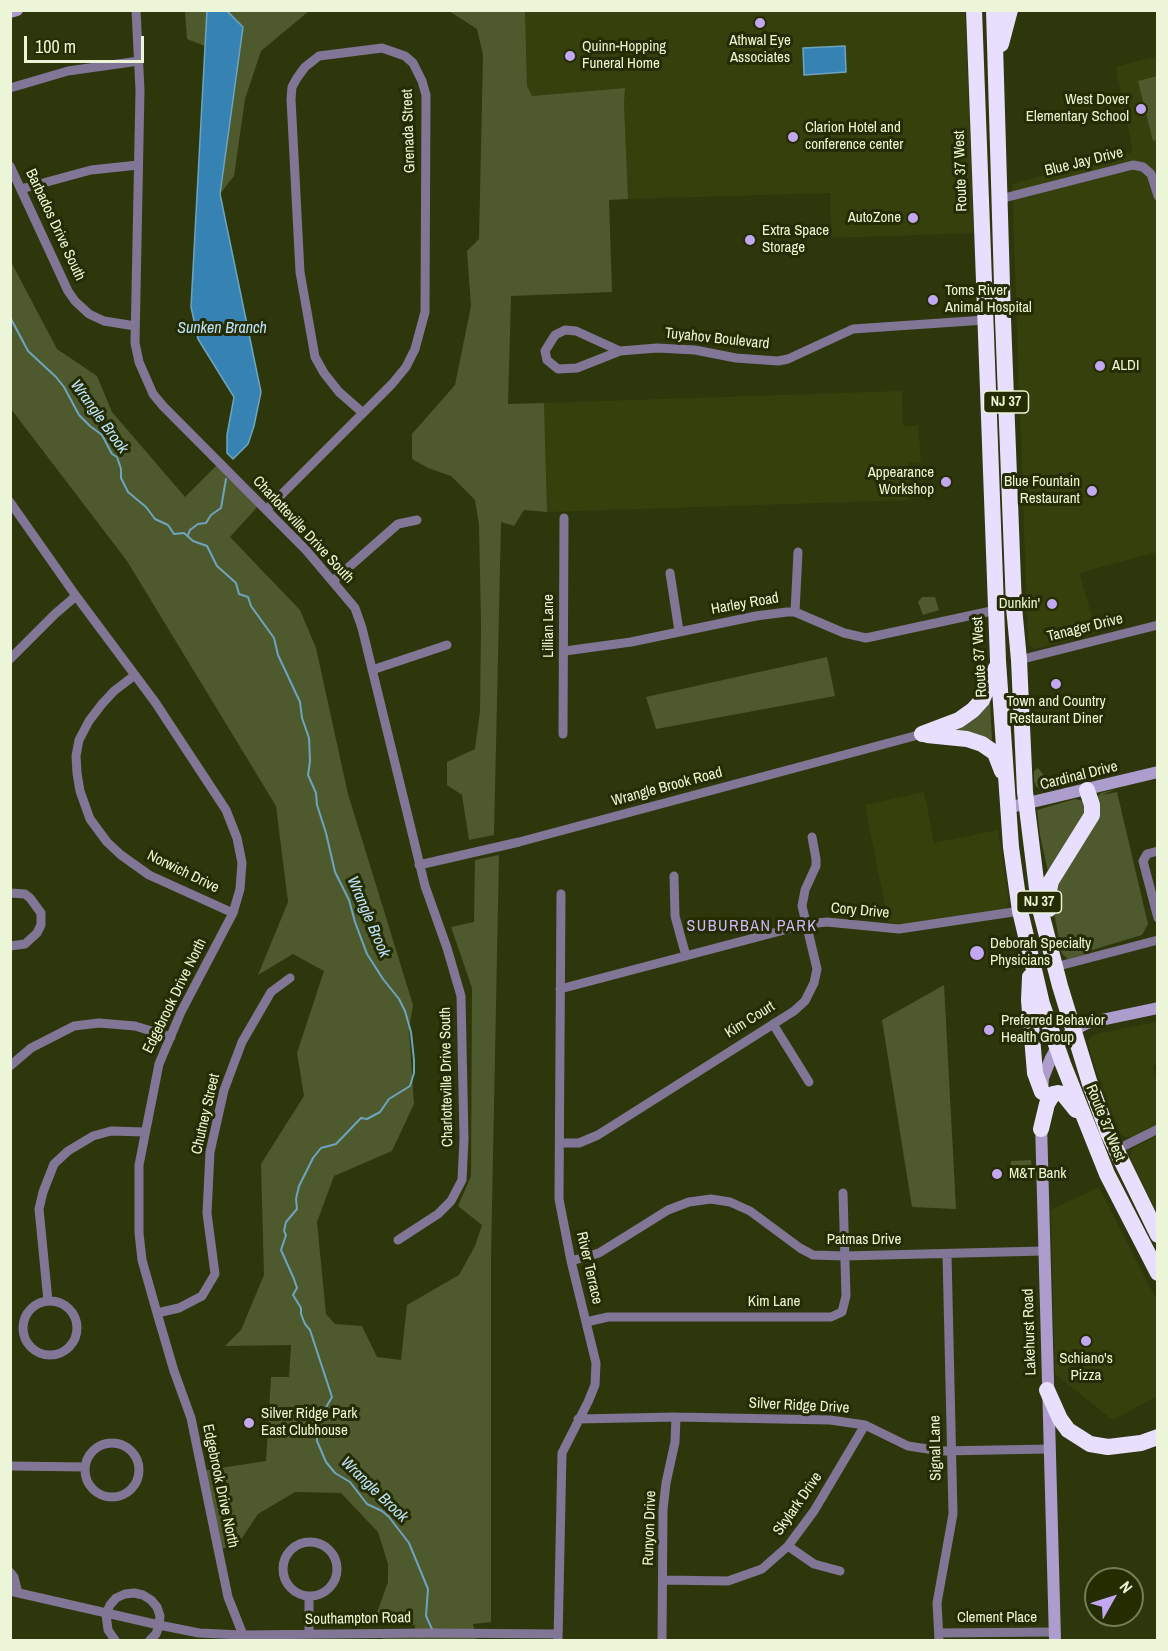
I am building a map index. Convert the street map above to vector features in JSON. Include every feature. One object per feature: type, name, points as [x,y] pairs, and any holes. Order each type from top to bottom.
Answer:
[{"type":"highway","name":"Route 37 West","points":[[975,10],[998,661],[1007,808],[1020,911],[1042,1004],[1084,1120],[1107,1173],[1158,1273]]},
{"type":"highway","name":"Route 37 West","points":[[994,10],[1014,600],[1026,804],[1039,905],[1072,1032],[1090,1084],[1116,1150],[1158,1235]]},
{"type":"highway","points":[[996,69],[1010,10]]},
{"type":"highway","points":[[922,734],[959,720],[974,710],[988,689],[998,661]]},
{"type":"highway","points":[[922,734],[967,739],[990,748],[995,753],[1005,780]]},
{"type":"highway","points":[[1054,964],[1053,930],[1048,902],[1049,886],[1059,866],[1092,815],[1092,805],[1087,790]]},
{"type":"highway","points":[[1030,955],[1029,1000],[1035,1073],[1042,1092]]},
{"type":"highway","points":[[1041,1129],[1047,1104],[1053,1094],[1058,1093],[1067,1098],[1084,1120]]},
{"type":"highway","points":[[1047,1390],[1060,1419],[1068,1430],[1090,1444],[1108,1448],[1141,1443],[1158,1437]]},
{"type":"main road","points":[[10,12],[17,10]]},
{"type":"main road","name":"Cardinal Drive","points":[[1007,808],[1158,772]]},
{"type":"main road","points":[[1072,1032],[1087,1023],[1158,1008]]},
{"type":"main road","name":"Lakehurst Road","points":[[1055,1636],[1043,1251],[1042,1092],[1043,1078],[1057,1047],[1072,1032]]},
{"type":"street","name":"Charlotteville Drive South","points":[[136,10],[139,61],[135,343],[139,362],[153,394],[306,550],[354,608],[362,628],[419,865],[461,996],[463,1021],[460,1185],[451,1201],[438,1214],[398,1240]]},
{"type":"street","name":"Grenada Street","points":[[266,510],[363,413],[406,367],[415,349],[425,312],[426,95],[422,81],[412,63],[405,56],[382,48],[319,56],[297,78],[292,87],[291,99],[300,272],[315,357],[339,392],[363,413]]},
{"type":"street","points":[[10,88],[68,71],[139,61]]},
{"type":"street","points":[[21,189],[91,170],[138,165]]},
{"type":"street","name":"Blue Jay Drive","points":[[1000,199],[1133,165],[1143,167],[1151,174],[1158,196]]},
{"type":"street","name":"Barbados Drive South","points":[[10,166],[68,291],[75,301],[90,315],[104,321],[135,326]]},
{"type":"street","name":"Tuyahov Boulevard","points":[[620,351],[576,331],[565,330],[555,335],[545,351],[547,360],[562,370],[577,369],[620,351],[657,348],[695,350],[736,358],[778,361],[788,359],[853,329],[985,320]]},
{"type":"street","name":"Edgebrook Drive North","points":[[10,502],[155,702],[226,810],[237,838],[242,863],[240,889],[233,913],[191,993],[159,1064],[139,1166],[139,1233],[142,1260],[174,1371],[191,1418],[228,1597],[243,1638]]},
{"type":"street","name":"Lillian Lane","points":[[563,734],[564,518]]},
{"type":"street","points":[[333,581],[398,524],[417,520]]},
{"type":"street","points":[[795,612],[798,552]]},
{"type":"street","points":[[670,573],[679,631]]},
{"type":"street","points":[[10,659],[76,596]]},
{"type":"street","name":"Harley Road","points":[[565,651],[631,642],[756,616],[795,612],[844,633],[866,638],[996,610]]},
{"type":"street","name":"Tanager Drive","points":[[1019,660],[1158,625]]},
{"type":"street","points":[[372,670],[447,645]]},
{"type":"street","name":"Norwich Drive","points":[[135,675],[114,691],[102,704],[89,721],[79,740],[76,756],[77,773],[80,791],[90,819],[107,842],[149,875],[233,913]]},
{"type":"street","name":"Wrangle Brook Road","points":[[419,865],[530,839],[922,734]]},
{"type":"street","name":"Kim Court","points":[[561,1143],[579,1143],[598,1135],[773,1024],[805,1001],[816,979],[816,963],[802,906],[816,866],[812,837]]},
{"type":"street","points":[[1158,851],[1145,856],[1143,861],[1158,918]]},
{"type":"street","points":[[675,876],[675,916],[686,956]]},
{"type":"street","points":[[10,893],[25,894],[30,898],[41,912],[41,925],[37,933],[25,944],[10,946]]},
{"type":"street","name":"River Terrace","points":[[558,1637],[562,1453],[595,1385],[596,1363],[571,1261],[560,1199],[561,894]]},
{"type":"street","name":"Cory Drive","points":[[560,989],[807,924],[827,922],[899,929],[1020,911]]},
{"type":"street","points":[[1054,964],[1158,940]]},
{"type":"street","name":"Chutney Street","points":[[157,1313],[179,1308],[202,1296],[215,1274],[207,1213],[210,1152],[224,1090],[242,1042],[271,992],[290,978]]},
{"type":"street","points":[[10,1066],[31,1048],[74,1026],[99,1023],[135,1026],[171,1037]]},
{"type":"street","points":[[773,1024],[809,1082]]},
{"type":"street","points":[[1116,1150],[1158,1129]]},
{"type":"street","points":[[48,1301],[39,1209],[54,1164],[68,1151],[93,1136],[111,1131],[144,1132]]},
{"type":"street","name":"Kim Lane","points":[[586,1322],[608,1317],[831,1317],[842,1312],[844,1307],[843,1193]]},
{"type":"street","name":"Patmas Drive","points":[[571,1261],[599,1253],[668,1210],[689,1202],[711,1199],[750,1211],[813,1255],[1043,1251]]},
{"type":"street","name":"Signal Lane","points":[[939,1637],[937,1603],[953,1514],[947,1254]]},
{"type":"street","points":[[48,1301],[65,1305],[71,1311],[77,1327],[73,1343],[67,1349],[51,1355],[33,1349],[27,1342],[23,1324],[32,1308],[48,1301]]},
{"type":"street","name":"Silver Ridge Drive","points":[[578,1419],[676,1417],[830,1420],[865,1425],[908,1446],[941,1450],[1049,1449]]},
{"type":"street","name":"Runyon Drive","points":[[662,1641],[663,1510],[675,1442],[676,1417]]},
{"type":"street","name":"Skylark Drive","points":[[663,1580],[728,1581],[762,1569],[788,1546],[826,1494],[865,1425]]},
{"type":"street","points":[[108,1443],[117,1443],[125,1446],[137,1458],[140,1467],[139,1476],[130,1491],[122,1496],[104,1496],[90,1485],[85,1467],[92,1451],[108,1443]]},
{"type":"street","points":[[10,1466],[85,1467]]},
{"type":"street","points":[[310,1542],[326,1547],[336,1561],[338,1570],[332,1586],[318,1596],[309,1597],[294,1591],[288,1585],[283,1569],[288,1553],[294,1547],[310,1542]]},
{"type":"street","points":[[788,1546],[814,1564],[840,1571]]},
{"type":"street","name":"Southampton Road","points":[[10,1572],[14,1577],[14,1592],[159,1626],[199,1633],[243,1638],[309,1635],[338,1638],[430,1633],[558,1637]]},
{"type":"street","points":[[115,1641],[108,1630],[106,1614],[116,1598],[134,1593],[143,1595],[157,1607],[160,1616],[159,1626],[150,1641]]},
{"type":"street","points":[[309,1597],[309,1635]]},
{"type":"street","name":"Clement Place","points":[[939,1637],[1055,1636]]},
{"type":"shaded area","points":[[185,11],[207,11],[205,46],[187,39]]},
{"type":"shaded area","points":[[227,11],[309,11],[261,51],[245,99],[234,176],[220,194],[243,27]]},
{"type":"shaded area","points":[[449,11],[525,11],[527,86],[532,96],[625,88],[628,199],[609,200],[612,292],[511,296],[508,404],[544,403],[547,512],[524,510],[514,526],[501,522],[494,835],[469,840],[462,795],[447,785],[447,762],[475,749],[480,711],[479,525],[475,500],[451,476],[428,468],[412,459],[412,434],[455,385],[471,306],[467,251],[479,239],[483,55],[477,29]]},
{"type":"shaded area","points":[[525,11],[965,11],[974,233],[832,238],[830,193],[628,199],[625,88],[532,96],[527,86]]},
{"type":"shaded area","points":[[1157,56],[1157,552],[1079,573],[1097,633],[1035,649],[1029,645],[1028,640],[1012,184],[1133,152],[1116,67]]},
{"type":"shaded area","points":[[1157,76],[1157,140],[1153,141],[1138,81]]},
{"type":"shaded area","points":[[10,260],[57,349],[97,376],[112,412],[185,497],[219,463],[260,504],[230,537],[300,610],[316,648],[348,794],[413,1005],[409,1029],[414,1104],[392,1151],[334,1176],[317,1222],[326,1314],[335,1324],[362,1326],[377,1357],[401,1360],[407,1305],[459,1275],[475,1246],[482,1225],[458,1206],[471,1176],[472,988],[451,927],[474,922],[475,860],[499,855],[491,1256],[491,1622],[473,1624],[477,1640],[383,1640],[383,1638],[414,1638],[415,1625],[374,1621],[388,1582],[388,1564],[378,1532],[341,1493],[295,1492],[258,1514],[236,1547],[214,1549],[201,1471],[266,1461],[271,1377],[289,1377],[291,1345],[225,1346],[241,1330],[264,1275],[261,1164],[304,1096],[297,1053],[324,971],[293,954],[258,975],[288,902],[276,806],[127,561],[11,409]]},
{"type":"shaded area","points":[[902,391],[903,426],[918,426],[921,462],[908,463],[909,500],[547,512],[544,403]]},
{"type":"shaded area","points":[[922,597],[935,597],[939,610],[923,615],[918,602]]},
{"type":"shaded area","points":[[827,657],[835,696],[656,729],[646,697]]},
{"type":"shaded area","points":[[990,702],[992,740],[953,730]]},
{"type":"shaded area","points":[[1038,768],[1050,783],[1066,779],[1073,784],[1042,791],[1034,781],[1034,771]]},
{"type":"shaded area","points":[[1116,789],[1102,795],[1117,792],[1148,924],[1142,935],[1068,959],[1062,954],[1053,908],[1053,895],[1096,798],[1101,793]]},
{"type":"shaded area","points":[[924,792],[934,843],[998,830],[1009,901],[1003,910],[901,925],[888,921],[865,805]]},
{"type":"shaded area","points":[[1075,799],[1083,801],[1087,807],[1048,872],[1037,810]]},
{"type":"shaded area","points":[[944,985],[956,1209],[912,1207],[882,1020]]},
{"type":"shaded area","points":[[1157,1022],[1157,1065],[1153,1066],[1157,1084],[1157,1124],[1132,1137],[1124,1137],[1120,1133],[1091,1055],[1088,1040],[1095,1034]]},
{"type":"shaded area","points":[[1157,1136],[1157,1213],[1130,1154],[1134,1148]]},
{"type":"shaded area","points":[[1031,1160],[1032,1181],[1009,1181],[1011,1161]]},
{"type":"shaded area","points":[[1099,1187],[1157,1301],[1157,1396],[1113,1420],[1055,1374],[1051,1210]]},
{"type":"water","name":"Sunken Branch","points":[[207,10],[227,11],[243,27],[220,194],[261,392],[248,444],[233,459],[227,453],[227,435],[234,397],[198,339],[191,307]]},
{"type":"water","points":[[845,46],[846,72],[804,75],[803,48]]},
{"type":"waterway","name":"Wrangle Brook","points":[[10,317],[28,351],[56,377],[79,415],[102,435],[112,454],[117,457],[121,478],[128,492],[146,507],[155,519],[168,525],[174,534],[184,533],[193,541],[207,546],[217,566],[236,583],[239,594],[248,597],[251,606],[274,638],[278,655],[300,702],[302,718],[309,738],[308,775],[316,793],[317,805],[335,872],[349,900],[367,954],[405,1011],[411,1032],[414,1060],[414,1073],[410,1086],[389,1099],[380,1112],[367,1119],[361,1118],[336,1144],[321,1148],[313,1158],[299,1186],[296,1199],[297,1209],[286,1222],[284,1231],[286,1235],[281,1250],[297,1288],[293,1295],[301,1308],[305,1324],[310,1330],[332,1397],[317,1423],[317,1441],[326,1462],[335,1473],[350,1482],[367,1504],[389,1517],[409,1543],[428,1589],[426,1616],[432,1629]]},
{"type":"waterway","name":"Sunken Branch","points":[[188,535],[190,530],[198,524],[206,523],[211,515],[221,508],[226,479]]},
{"type":"place","name":"Athwal Eye Associates","points":[[760,23]]},
{"type":"place","name":"Quinn-Hopping Funeral Home","points":[[570,56]]},
{"type":"place","name":"West Dover Elementary School","points":[[1141,109]]},
{"type":"place","name":"Clarion Hotel and conference center","points":[[793,137]]},
{"type":"place","name":"AutoZone","points":[[913,218]]},
{"type":"place","name":"Extra Space Storage","points":[[750,240]]},
{"type":"place","name":"Toms River Animal Hospital","points":[[933,300]]},
{"type":"place","name":"ALDI","points":[[1100,366]]},
{"type":"place","name":"Appearance Workshop","points":[[946,482]]},
{"type":"place","name":"Blue Fountain Restaurant","points":[[1092,491]]},
{"type":"place","name":"Dunkin'","points":[[1052,604]]},
{"type":"place","name":"Town and Country Restaurant Diner","points":[[1056,684]]},
{"type":"place","name":"Deborah Specialty Physicians","points":[[977,953]]},
{"type":"place","name":"Preferred Behavior Health Group","points":[[989,1030]]},
{"type":"place","name":"M&T Bank","points":[[997,1174]]},
{"type":"place","name":"Schiano's Pizza","points":[[1086,1341]]},
{"type":"place","name":"Silver Ridge Park East Clubhouse","points":[[249,1423]]},
{"type":"district","name":"SUBURBAN PARK","points":[[752,927]]}]
